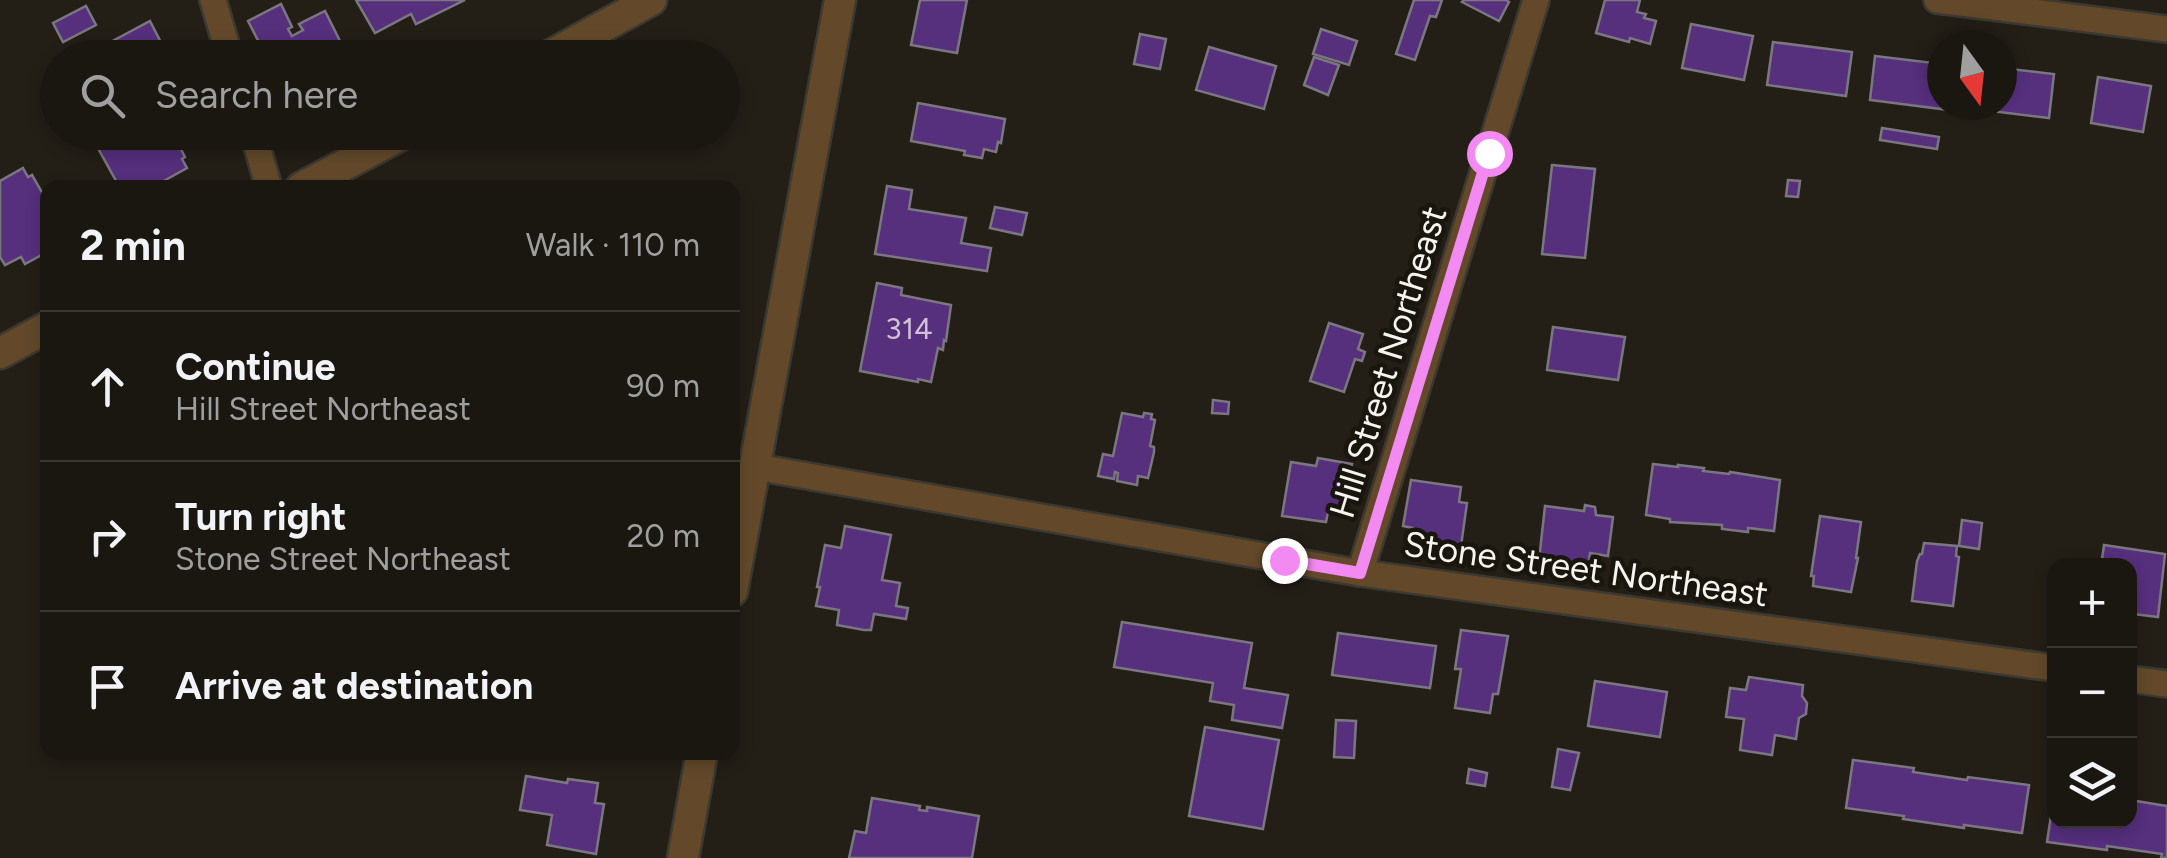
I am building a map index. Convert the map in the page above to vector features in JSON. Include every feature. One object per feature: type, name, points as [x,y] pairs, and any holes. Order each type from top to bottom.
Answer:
[{"type":"street","points":[[213,0],[225,40]]},
{"type":"street","points":[[579,40],[651,0]]},
{"type":"street","points":[[740,550],[840,0]]},
{"type":"street","name":"Hill Street Northeast","points":[[1360,573],[1536,0]]},
{"type":"street","points":[[1937,0],[2167,30]]},
{"type":"street","points":[[258,150],[267,180]]},
{"type":"street","points":[[316,180],[372,150]]},
{"type":"street","points":[[0,353],[40,331]]},
{"type":"street","name":"Stone Street Northeast","points":[[756,467],[1360,573],[2047,667]]},
{"type":"street","points":[[2137,680],[2167,684]]},
{"type":"street","points":[[682,858],[700,760]]},
{"type":"building","points":[[356,0],[465,0],[416,24],[411,14],[375,33]]},
{"type":"building","points":[[920,0],[967,0],[957,53],[911,45]]},
{"type":"building","points":[[1414,0],[1442,0],[1436,17],[1430,16],[1415,60],[1396,54]]},
{"type":"building","points":[[1464,0],[1506,0],[1509,2],[1499,21]]},
{"type":"building","points":[[1605,0],[1640,0],[1637,12],[1656,21],[1650,44],[1596,33]]},
{"type":"building","points":[[281,4],[292,36],[303,30],[299,24],[325,11],[340,40],[258,40],[248,21]]},
{"type":"building","points":[[86,6],[96,25],[62,40],[53,23]]},
{"type":"building","points":[[150,21],[160,40],[114,40]]},
{"type":"building","points":[[1691,24],[1753,36],[1744,80],[1682,68]]},
{"type":"building","points":[[1321,29],[1357,41],[1349,65],[1313,54]]},
{"type":"building","points":[[1140,34],[1166,39],[1160,69],[1134,64]]},
{"type":"building","points":[[1773,42],[1852,52],[1846,96],[1767,85]]},
{"type":"building","points":[[1209,47],[1276,66],[1264,109],[1196,90]]},
{"type":"building","points":[[1875,56],[1927,62],[1927,107],[1870,100]]},
{"type":"building","points":[[1314,57],[1339,65],[1328,95],[1304,85]]},
{"type":"building","points":[[2017,70],[2054,74],[2049,118],[2017,114]]},
{"type":"building","points":[[2098,77],[2151,86],[2143,132],[2091,123]]},
{"type":"building","points":[[918,103],[1005,119],[1001,143],[998,142],[996,152],[984,149],[982,158],[911,141]]},
{"type":"building","points":[[1882,128],[1939,137],[1937,149],[1880,140]]},
{"type":"building","points":[[99,150],[181,150],[185,157],[182,159],[187,168],[165,180],[116,180]]},
{"type":"building","points":[[1552,165],[1595,169],[1585,258],[1542,254]]},
{"type":"building","points":[[23,168],[40,189],[40,256],[25,264],[21,257],[5,265],[0,257],[0,181]]},
{"type":"building","points":[[1788,180],[1800,181],[1798,197],[1786,196]]},
{"type":"building","points":[[887,186],[912,190],[909,209],[966,218],[961,243],[991,248],[987,271],[875,254]]},
{"type":"building","points":[[995,207],[1027,213],[1022,235],[990,228]]},
{"type":"building","points":[[877,283],[902,288],[901,295],[951,305],[946,341],[943,350],[938,348],[931,382],[860,371]]},
{"type":"building","points":[[1329,323],[1363,334],[1358,349],[1365,352],[1362,361],[1355,359],[1344,392],[1310,381]]},
{"type":"building","points":[[1553,327],[1625,337],[1618,380],[1547,370]]},
{"type":"building","points":[[1213,400],[1229,402],[1228,414],[1212,413]]},
{"type":"building","points":[[1122,413],[1143,417],[1144,413],[1152,414],[1151,419],[1155,420],[1148,478],[1138,476],[1137,485],[1117,481],[1115,472],[1114,479],[1098,476],[1103,454],[1113,456]]},
{"type":"building","points":[[1318,458],[1352,464],[1346,515],[1328,512],[1326,522],[1282,516],[1291,462],[1316,466]]},
{"type":"building","points":[[1653,464],[1780,480],[1774,531],[1722,529],[1722,525],[1670,522],[1646,515]]},
{"type":"building","points":[[1411,480],[1461,487],[1459,502],[1467,503],[1461,546],[1420,540],[1412,537],[1413,528],[1403,526]]},
{"type":"building","points":[[1585,505],[1595,507],[1596,515],[1613,517],[1608,556],[1590,553],[1588,572],[1563,569],[1564,563],[1539,560],[1545,506],[1584,511]]},
{"type":"building","points":[[1820,516],[1861,522],[1851,592],[1813,586]]},
{"type":"building","points":[[1962,520],[1982,523],[1979,549],[1959,546]]},
{"type":"building","points":[[845,526],[891,535],[882,580],[900,583],[896,606],[908,608],[906,619],[874,614],[871,630],[864,630],[837,625],[839,610],[816,606],[825,545],[841,548]]},
{"type":"building","points":[[1924,543],[1957,546],[1953,606],[1912,601],[1917,561]]},
{"type":"building","points":[[2104,545],[2165,554],[2158,617],[2137,614],[2137,558],[2102,558]]},
{"type":"building","points":[[1122,622],[1252,643],[1244,688],[1288,695],[1282,728],[1232,720],[1234,705],[1210,701],[1213,683],[1114,667]]},
{"type":"building","points":[[1461,630],[1508,636],[1498,694],[1493,694],[1490,713],[1455,708]]},
{"type":"building","points":[[1338,633],[1436,646],[1430,688],[1332,675]]},
{"type":"building","points":[[1749,677],[1803,685],[1806,714],[1799,718],[1796,739],[1775,735],[1772,755],[1740,750],[1744,719],[1726,717],[1730,688],[1746,690]]},
{"type":"building","points":[[1595,681],[1667,692],[1660,737],[1588,726]]},
{"type":"building","points":[[1336,720],[1356,721],[1354,758],[1334,757]]},
{"type":"building","points":[[1205,727],[1279,740],[1263,829],[1189,816]]},
{"type":"building","points":[[1558,749],[1579,753],[1570,790],[1552,787]]},
{"type":"building","points":[[1853,760],[1967,780],[1968,777],[2029,785],[2022,833],[1964,828],[1846,808]]},
{"type":"building","points":[[1469,769],[1487,773],[1485,786],[1467,783]]},
{"type":"building","points":[[526,776],[598,783],[595,803],[604,804],[596,854],[547,845],[552,815],[520,810]]},
{"type":"building","points":[[872,798],[920,806],[919,810],[927,811],[927,807],[979,816],[972,858],[849,858],[855,831],[866,833]]},
{"type":"building","points":[[2137,801],[2167,806],[2167,858],[2107,846],[2107,850],[2047,842],[2049,828],[2137,828]]},
{"type":"route","points":[[1284,560],[1360,573],[1489,153]]}]
